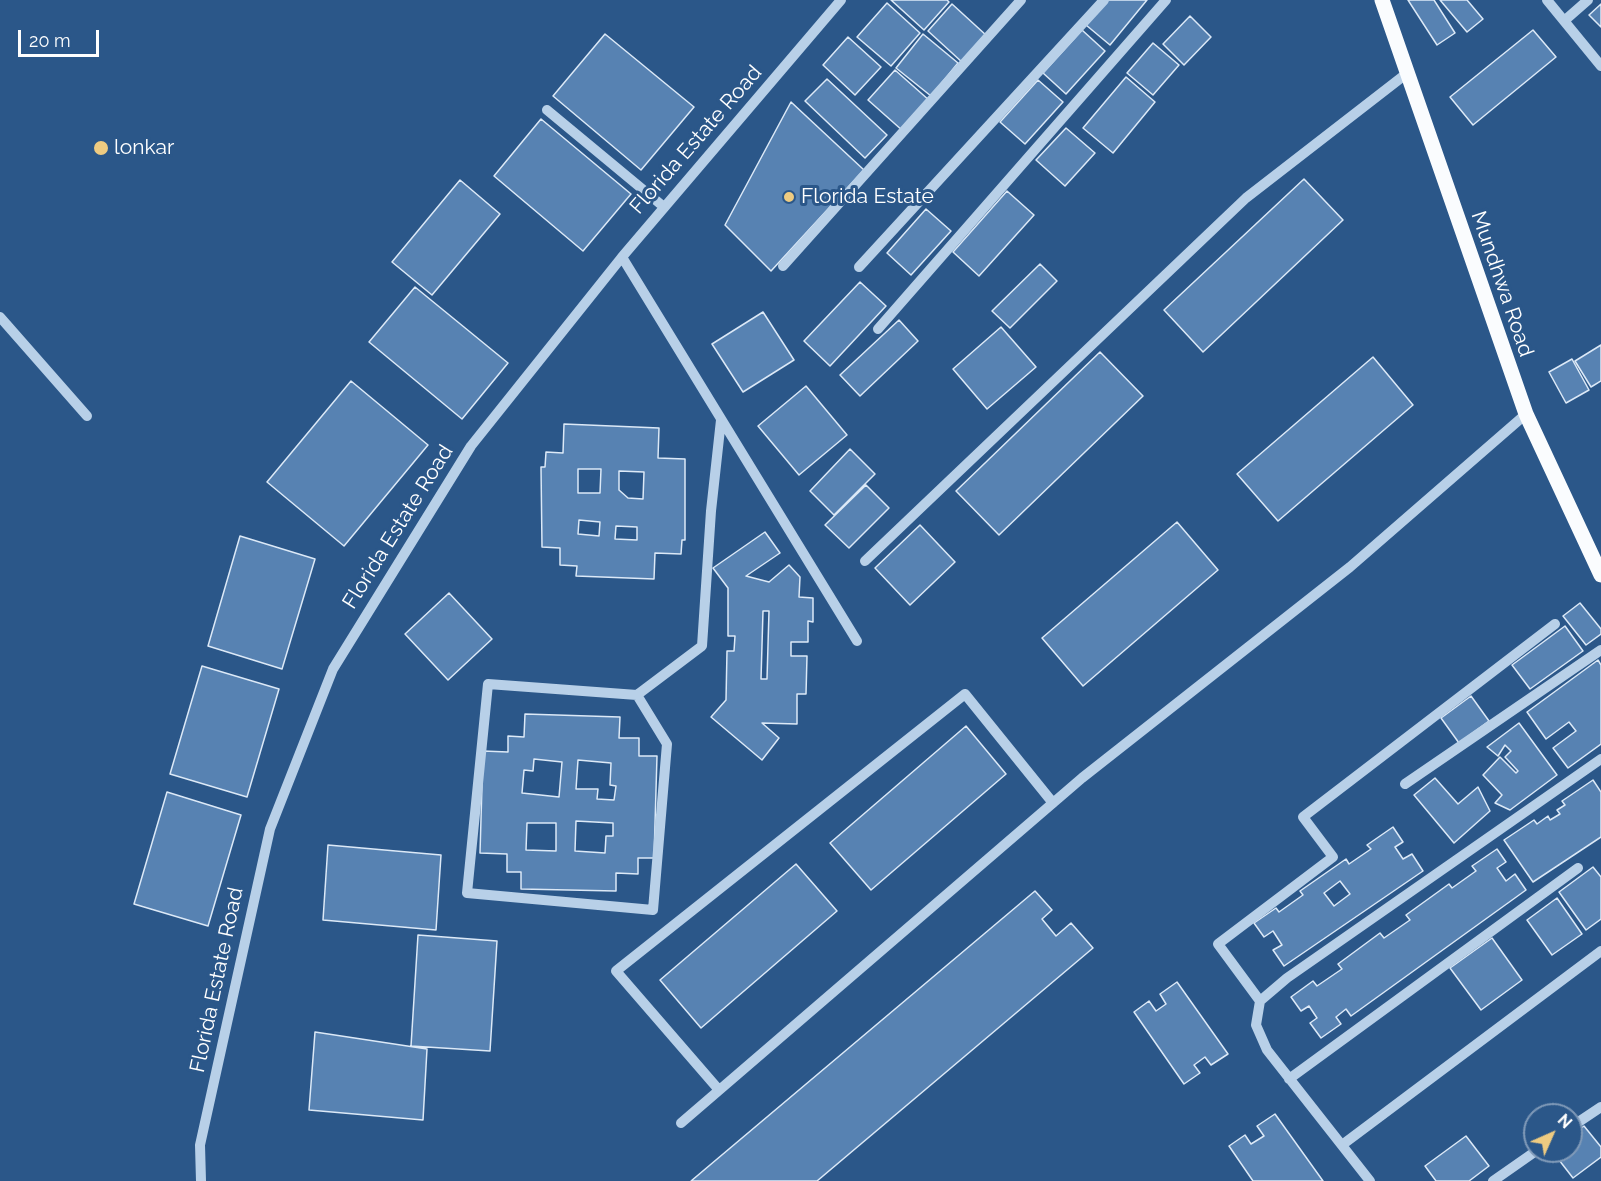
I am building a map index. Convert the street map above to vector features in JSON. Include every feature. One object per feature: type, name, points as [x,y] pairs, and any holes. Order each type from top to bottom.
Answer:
[{"type":"main road","name":"Mundhwa Road","points":[[1382,0],[1526,414],[1601,576]]},
{"type":"street","name":"Florida Estate Road","points":[[201,1181],[200,1146],[270,829],[333,669],[471,446],[622,257],[841,0]]},
{"type":"street","points":[[783,266],[1022,0]]},
{"type":"street","points":[[860,267],[1104,0]]},
{"type":"street","points":[[878,329],[1166,0]]},
{"type":"street","points":[[1547,0],[1601,66]]},
{"type":"street","points":[[1564,21],[1588,0]]},
{"type":"street","points":[[865,561],[1246,198],[1406,74]]},
{"type":"street","points":[[547,110],[664,207]]},
{"type":"street","points":[[622,257],[856,641]]},
{"type":"street","points":[[0,317],[87,416]]},
{"type":"street","points":[[681,1123],[1053,803],[1350,567],[1526,414]]},
{"type":"street","points":[[637,695],[667,744],[653,910],[467,893],[488,684],[637,695],[702,646],[711,511],[721,420]]},
{"type":"street","points":[[1260,1001],[1218,944],[1333,858],[1303,817],[1555,624]]},
{"type":"street","points":[[1405,784],[1601,650]]},
{"type":"street","points":[[719,1090],[616,971],[965,694],[1053,803]]},
{"type":"street","points":[[1370,1181],[1267,1050],[1256,1025],[1260,1001],[1287,978],[1601,759]]},
{"type":"street","points":[[1289,1078],[1578,868]]},
{"type":"street","points":[[1342,1145],[1601,951]]},
{"type":"street","points":[[1583,1119],[1601,1107]]},
{"type":"street","points":[[1493,1181],[1523,1160]]},
{"type":"building","points":[[891,0],[947,0],[949,2],[924,30]]},
{"type":"building","points":[[1107,0],[1147,0],[1110,45],[1086,25]]},
{"type":"building","points":[[1408,0],[1434,0],[1455,33],[1437,45]]},
{"type":"building","points":[[1440,0],[1467,0],[1483,19],[1467,32]]},
{"type":"building","points":[[887,3],[920,33],[891,66],[857,37]]},
{"type":"building","points":[[952,4],[987,36],[963,63],[928,31]]},
{"type":"building","points":[[1601,4],[1601,27],[1589,15]]},
{"type":"building","points":[[1190,16],[1211,37],[1184,65],[1163,44]]},
{"type":"building","points":[[1082,30],[1105,51],[1066,94],[1043,73]]},
{"type":"building","points":[[1533,30],[1556,57],[1473,125],[1450,97]]},
{"type":"building","points":[[605,34],[694,107],[641,170],[553,96]]},
{"type":"building","points":[[923,34],[958,63],[931,96],[896,68]]},
{"type":"building","points":[[848,37],[881,67],[855,95],[823,65]]},
{"type":"building","points":[[1153,43],[1179,65],[1153,95],[1127,73]]},
{"type":"building","points":[[895,70],[930,101],[903,131],[868,100]]},
{"type":"building","points":[[1126,77],[1155,102],[1113,153],[1083,128]]},
{"type":"building","points":[[827,79],[887,135],[865,158],[805,101]]},
{"type":"building","points":[[1038,80],[1063,102],[1025,144],[1000,122]]},
{"type":"building","name":"Florida Estate","points":[[791,102],[864,170],[771,271],[725,225]]},
{"type":"building","points":[[541,119],[631,194],[583,251],[494,176]]},
{"type":"building","points":[[1066,128],[1095,153],[1065,186],[1036,160]]},
{"type":"building","points":[[1304,179],[1343,220],[1203,352],[1164,310]]},
{"type":"building","points":[[460,180],[500,214],[432,295],[392,262]]},
{"type":"building","points":[[1007,191],[1034,215],[979,276],[953,252]]},
{"type":"building","points":[[926,209],[951,231],[911,275],[887,253]]},
{"type":"building","points":[[1040,264],[1057,281],[1010,328],[992,311]]},
{"type":"building","points":[[860,282],[886,306],[830,366],[804,341]]},
{"type":"building","points":[[415,287],[508,363],[462,419],[369,342]]},
{"type":"building","points":[[763,312],[794,360],[743,392],[712,344]]},
{"type":"building","points":[[899,320],[918,341],[860,396],[840,375]]},
{"type":"building","points":[[1001,327],[1036,367],[987,409],[953,369]]},
{"type":"building","points":[[1601,345],[1601,381],[1591,387],[1575,361]]},
{"type":"building","points":[[1100,352],[1143,396],[999,535],[956,491]]},
{"type":"building","points":[[1373,357],[1413,405],[1278,521],[1237,474]]},
{"type":"building","points":[[1572,359],[1589,390],[1566,403],[1549,372]]},
{"type":"building","points":[[351,381],[428,445],[344,546],[267,482]]},
{"type":"building","points":[[806,386],[847,435],[799,475],[758,426]]},
{"type":"building","points":[[564,424],[659,428],[658,458],[685,459],[685,540],[682,540],[681,554],[655,553],[654,579],[576,576],[577,566],[560,565],[560,548],[542,547],[541,467],[545,467],[546,452],[563,453]],"holes":[[[578,469],[601,469],[600,493],[578,493]],[[619,471],[644,472],[643,499],[628,498],[619,490]],[[579,520],[600,522],[599,536],[578,534]],[[616,526],[637,527],[637,540],[615,539]]]},
{"type":"building","points":[[850,449],[875,474],[834,515],[810,491]]},
{"type":"building","points":[[866,485],[889,508],[849,548],[825,525]]},
{"type":"building","points":[[1177,522],[1218,570],[1083,686],[1042,638]]},
{"type":"building","points":[[920,525],[955,562],[910,605],[875,568]]},
{"type":"building","points":[[765,532],[780,553],[746,576],[769,582],[789,565],[800,577],[799,597],[813,598],[813,622],[808,621],[808,642],[791,642],[791,656],[807,656],[806,694],[797,694],[797,724],[762,723],[779,738],[762,760],[711,717],[726,700],[727,651],[734,651],[735,636],[728,636],[728,588],[713,568]],"holes":[[[763,611],[769,611],[767,679],[761,679]]]},
{"type":"building","points":[[240,536],[315,559],[282,669],[208,646]]},
{"type":"building","points":[[449,593],[492,639],[448,680],[405,634]]},
{"type":"building","points":[[1580,603],[1601,629],[1601,634],[1586,645],[1563,616]]},
{"type":"building","points":[[1565,626],[1583,651],[1530,689],[1512,665]]},
{"type":"building","points":[[1598,660],[1601,665],[1601,744],[1568,768],[1553,748],[1576,731],[1569,722],[1546,739],[1527,712]]},
{"type":"building","points":[[202,666],[279,689],[247,797],[170,774]]},
{"type":"building","points":[[1471,696],[1489,721],[1459,743],[1441,718]]},
{"type":"building","points":[[525,714],[620,717],[619,738],[639,738],[639,756],[657,756],[654,858],[638,858],[638,874],[616,873],[616,891],[521,889],[521,872],[507,872],[507,854],[480,853],[483,751],[508,752],[508,736],[524,737]],"holes":[[[534,759],[562,762],[559,797],[522,793],[524,770],[533,771]],[[578,760],[611,763],[610,785],[616,786],[614,800],[597,799],[598,789],[576,789]],[[576,821],[613,823],[613,836],[606,836],[605,853],[575,851]],[[527,823],[556,823],[556,851],[526,850]]]},
{"type":"building","points":[[1519,723],[1557,775],[1510,810],[1495,803],[1502,795],[1483,775],[1500,757],[1516,773],[1518,771],[1505,757],[1511,751],[1505,745],[1498,756],[1487,747]]},
{"type":"building","points":[[966,726],[1006,774],[871,890],[830,843]]},
{"type":"building","points":[[1435,778],[1458,804],[1478,787],[1490,811],[1454,843],[1414,795]]},
{"type":"building","points":[[1593,780],[1601,792],[1601,837],[1533,882],[1504,840],[1534,820],[1537,824],[1548,816],[1550,820],[1560,814],[1557,810],[1565,805],[1562,801]]},
{"type":"building","points":[[167,792],[241,815],[208,926],[134,904]]},
{"type":"building","points":[[1393,827],[1403,842],[1395,847],[1403,859],[1412,854],[1423,871],[1284,966],[1273,950],[1282,945],[1273,931],[1264,937],[1254,923],[1276,908],[1279,912],[1303,895],[1300,891],[1346,859],[1349,864],[1371,849],[1367,845]],"holes":[[[1340,881],[1350,894],[1334,906],[1324,893]]]},
{"type":"building","points":[[328,845],[441,855],[436,930],[323,920]]},
{"type":"building","points":[[1497,849],[1506,862],[1497,868],[1506,881],[1515,874],[1526,890],[1351,1016],[1346,1009],[1336,1017],[1341,1024],[1321,1038],[1310,1023],[1317,1018],[1309,1006],[1301,1011],[1291,997],[1313,981],[1317,986],[1342,969],[1338,964],[1380,933],[1384,938],[1410,920],[1406,915],[1449,884],[1452,888],[1476,871],[1472,866]]},
{"type":"building","points":[[796,864],[837,911],[701,1028],[660,980]]},
{"type":"building","points":[[1593,867],[1601,877],[1601,919],[1586,930],[1559,892]]},
{"type":"building","points":[[1035,891],[1052,910],[1042,919],[1056,936],[1071,923],[1093,948],[817,1181],[691,1181]]},
{"type":"building","points":[[1557,898],[1582,934],[1552,955],[1527,920]]},
{"type":"building","points":[[418,935],[497,941],[490,1051],[411,1046]]},
{"type":"building","points":[[1492,938],[1522,980],[1481,1010],[1450,968]]},
{"type":"building","points":[[1177,982],[1228,1054],[1211,1065],[1205,1057],[1194,1065],[1200,1073],[1184,1084],[1134,1012],[1149,1001],[1156,1011],[1166,1004],[1160,994]]},
{"type":"building","points":[[315,1032],[427,1049],[423,1120],[309,1110]]},
{"type":"building","points":[[1275,1114],[1323,1181],[1253,1181],[1229,1146],[1245,1135],[1251,1144],[1264,1136],[1257,1126]]},
{"type":"building","points":[[1583,1127],[1601,1147],[1601,1157],[1573,1178],[1561,1163],[1583,1163]]},
{"type":"building","points":[[1466,1136],[1489,1166],[1469,1181],[1436,1181],[1425,1166]]},
{"type":"place","name":"lonkar","points":[[101,148]]},
{"type":"place","name":"Florida Estate","points":[[789,197]]}]
